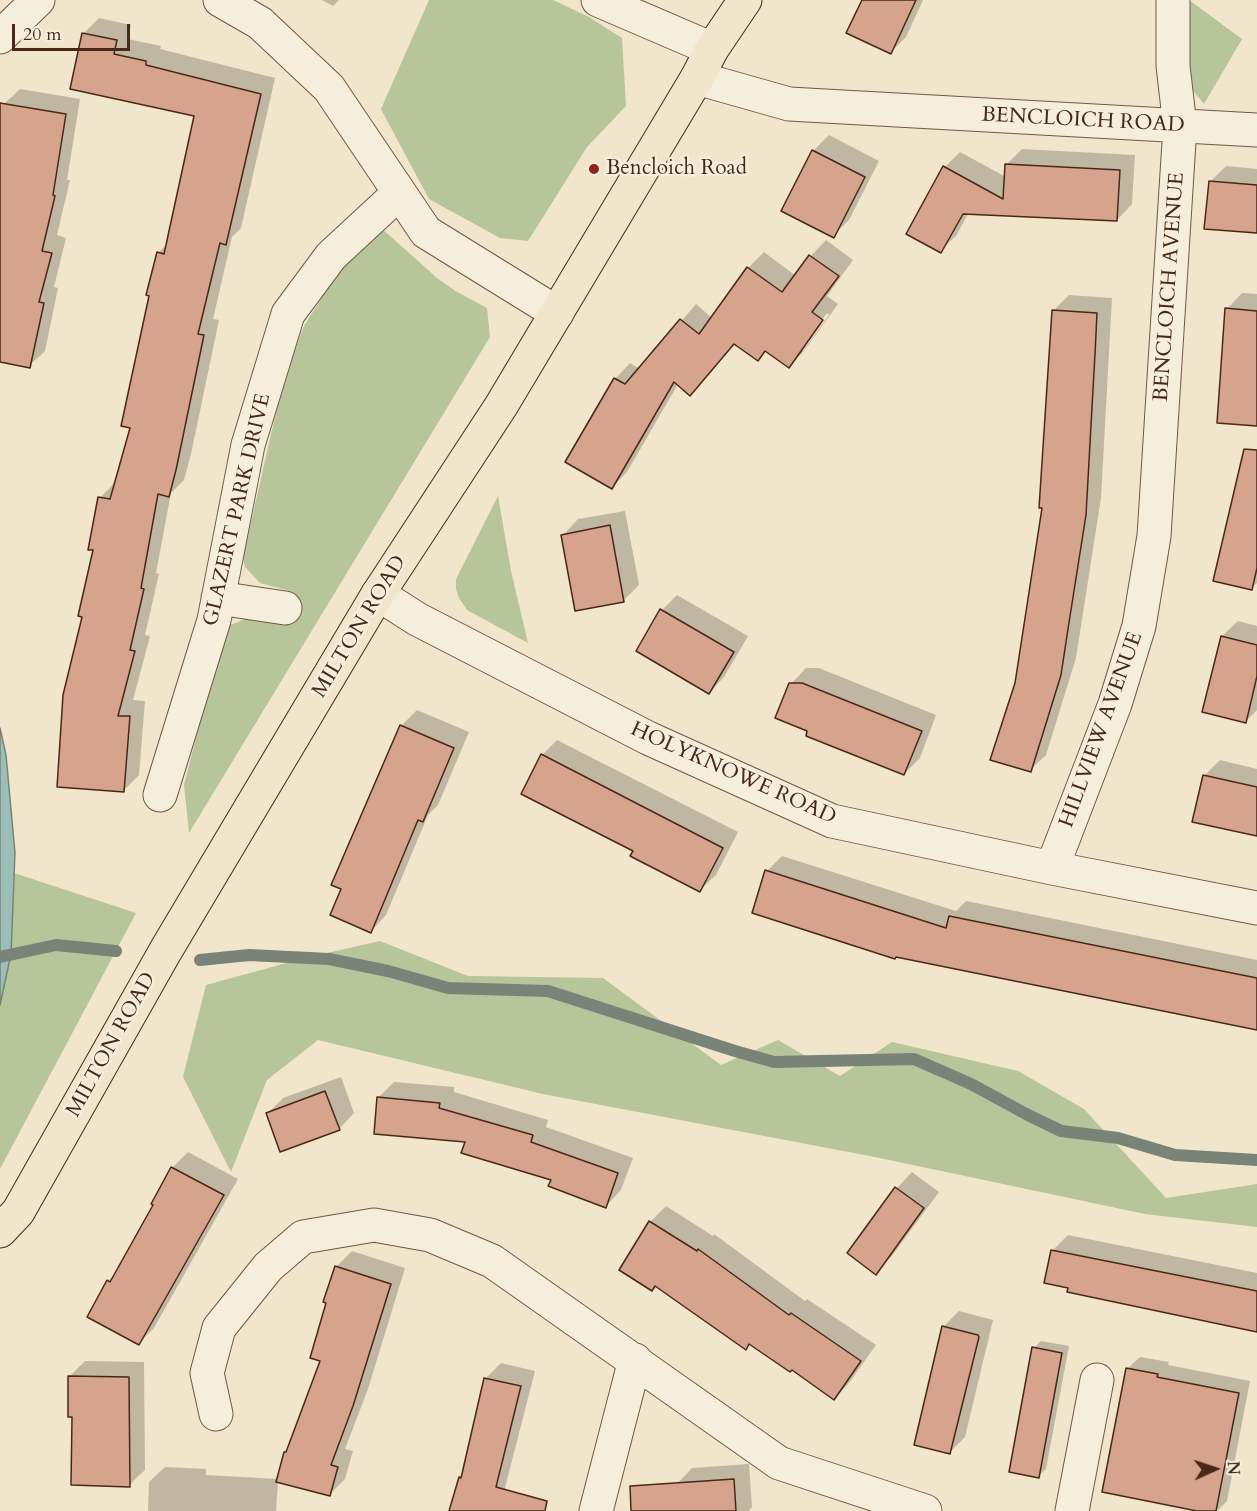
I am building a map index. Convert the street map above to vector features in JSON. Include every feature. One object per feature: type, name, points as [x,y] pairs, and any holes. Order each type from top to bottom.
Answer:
[{"type":"main road","name":"MILTON ROAD","points":[[9,1222],[166,950],[378,594],[501,406],[697,78],[712,49],[745,0]]},
{"type":"street","points":[[0,36],[38,0]]},
{"type":"street","points":[[220,0],[260,23],[329,88],[426,232],[557,313]]},
{"type":"street","points":[[598,0],[712,49]]},
{"type":"street","name":"BENCLOICH AVENUE","points":[[1160,447],[1180,126],[1173,66],[1173,0]]},
{"type":"street","name":"BENCLOICH ROAD","points":[[697,78],[789,104],[1257,130]]},
{"type":"street","name":"GLAZERT PARK DRIVE","points":[[160,795],[214,620],[248,445],[288,314],[331,256],[399,193]]},
{"type":"street","name":"HILLVIEW AVENUE","points":[[1052,868],[1115,704],[1139,626],[1154,536],[1160,447]]},
{"type":"street","name":"HOLYKNOWE ROAD","points":[[378,594],[417,619],[648,738],[832,821],[1052,868],[1257,908]]},
{"type":"street","points":[[218,598],[285,608]]},
{"type":"street","points":[[216,1414],[207,1373],[219,1328],[268,1267],[303,1237],[374,1225],[430,1235],[492,1261],[779,1463],[925,1511]]},
{"type":"street","points":[[596,1511],[635,1360]]},
{"type":"street","points":[[1072,1511],[1097,1380]]},
{"type":"green space","points":[[429,0],[553,0],[589,17],[622,38],[626,106],[587,147],[528,241],[500,238],[429,199],[381,109]]},
{"type":"green space","points":[[1189,0],[1242,39],[1204,104],[1185,81]]},
{"type":"green space","points":[[380,227],[437,278],[487,308],[490,337],[189,833],[184,785],[222,636],[230,625],[248,618],[285,622],[290,591],[260,583],[245,567],[243,557],[284,378],[304,326],[340,269]]},
{"type":"green space","points":[[498,496],[511,571],[528,643],[467,610],[456,589],[456,579]]},
{"type":"green space","points":[[14,873],[136,913],[0,1169],[0,1005],[11,954]]},
{"type":"green space","points":[[380,941],[468,976],[603,978],[721,1065],[778,1040],[840,1076],[892,1042],[1018,1071],[1084,1109],[1166,1198],[1257,1184],[1257,1227],[1145,1214],[875,1157],[543,1094],[318,1040],[267,1080],[231,1172],[183,1077],[206,985],[305,958]]},
{"type":"water","points":[[0,728],[6,755],[15,853],[11,954],[0,1005]]},
{"type":"building","points":[[862,0],[916,0],[891,54],[846,33]]},
{"type":"building","points":[[82,33],[117,40],[114,54],[146,61],[146,65],[261,94],[226,245],[220,243],[198,334],[204,335],[176,470],[169,497],[158,494],[141,588],[144,589],[130,650],[135,651],[118,716],[130,716],[124,792],[57,787],[63,695],[82,617],[78,616],[93,550],[88,550],[98,497],[110,499],[130,428],[121,426],[149,296],[146,295],[157,252],[164,254],[194,116],[70,89]]},
{"type":"building","points":[[0,103],[66,114],[53,195],[55,196],[42,251],[52,253],[39,302],[44,303],[30,368],[0,362]]},
{"type":"building","points":[[812,150],[865,177],[834,238],[781,211]]},
{"type":"building","points":[[1005,164],[1120,170],[1117,221],[963,214],[941,253],[906,234],[943,166],[1003,199]]},
{"type":"building","points":[[1209,181],[1257,185],[1257,233],[1204,229]]},
{"type":"building","points":[[809,255],[839,276],[812,312],[823,320],[789,368],[765,351],[758,361],[734,344],[690,396],[674,382],[612,489],[565,462],[614,378],[625,384],[680,319],[699,334],[747,267],[782,292]]},
{"type":"building","points":[[1225,308],[1257,311],[1257,426],[1217,423]]},
{"type":"building","points":[[1052,310],[1097,313],[1086,515],[1061,675],[1031,772],[990,760],[1015,683],[1042,508],[1039,508]]},
{"type":"building","points":[[1244,449],[1257,450],[1257,568],[1252,590],[1213,581]]},
{"type":"building","points":[[610,525],[624,602],[575,611],[561,535]]},
{"type":"building","points":[[660,609],[734,652],[709,694],[636,651]]},
{"type":"building","points":[[1221,636],[1257,645],[1257,676],[1246,723],[1202,712]]},
{"type":"building","points":[[789,683],[802,683],[922,731],[904,775],[806,736],[807,731],[775,718]]},
{"type":"building","points":[[400,725],[454,748],[423,822],[418,820],[371,933],[330,915],[341,889],[331,885]]},
{"type":"building","points":[[541,754],[723,848],[700,892],[630,856],[633,851],[521,794]]},
{"type":"building","points":[[1203,775],[1257,787],[1257,836],[1192,822]]},
{"type":"building","points":[[765,870],[946,928],[949,916],[1257,978],[1257,1030],[896,957],[895,959],[752,913]]},
{"type":"building","points":[[325,1091],[340,1130],[280,1152],[266,1113]]},
{"type":"building","points":[[377,1097],[440,1103],[439,1108],[533,1135],[531,1142],[618,1173],[606,1208],[548,1186],[551,1180],[461,1153],[465,1142],[374,1134]]},
{"type":"building","points":[[171,1167],[224,1195],[139,1345],[87,1317],[107,1280],[110,1282],[153,1205],[151,1204]]},
{"type":"building","points":[[895,1187],[924,1208],[876,1275],[847,1253]]},
{"type":"building","points":[[649,1221],[697,1251],[698,1249],[789,1315],[791,1313],[861,1361],[834,1400],[792,1370],[790,1372],[749,1344],[746,1350],[655,1286],[652,1291],[619,1270]]},
{"type":"building","points":[[1051,1250],[1257,1291],[1257,1332],[1067,1292],[1068,1288],[1044,1283]]},
{"type":"building","points":[[335,1266],[391,1284],[353,1406],[331,1465],[338,1467],[330,1496],[276,1482],[284,1452],[286,1452],[320,1361],[310,1358],[326,1303],[323,1302]]},
{"type":"building","points":[[942,1326],[979,1337],[950,1454],[914,1445]]},
{"type":"building","points":[[1032,1347],[1062,1353],[1039,1478],[1009,1472]]},
{"type":"building","points":[[1126,1368],[1158,1374],[1157,1377],[1239,1393],[1216,1511],[1197,1511],[1102,1492]]},
{"type":"building","points":[[68,1376],[129,1377],[130,1487],[71,1485],[72,1417],[68,1417]]},
{"type":"building","points":[[484,1378],[521,1386],[496,1487],[547,1501],[545,1511],[449,1511],[459,1477],[461,1478]]},
{"type":"building","points":[[734,1479],[736,1511],[631,1511],[630,1486]]},
{"type":"waterway","points":[[0,957],[56,945],[116,951]]},
{"type":"waterway","points":[[200,960],[249,955],[329,959],[388,971],[448,988],[548,991],[774,1062],[914,1059],[971,1084],[1061,1131],[1118,1138],[1175,1155],[1257,1160]]},
{"type":"place","name":"Bencloich Road","points":[[594,169]]}]
